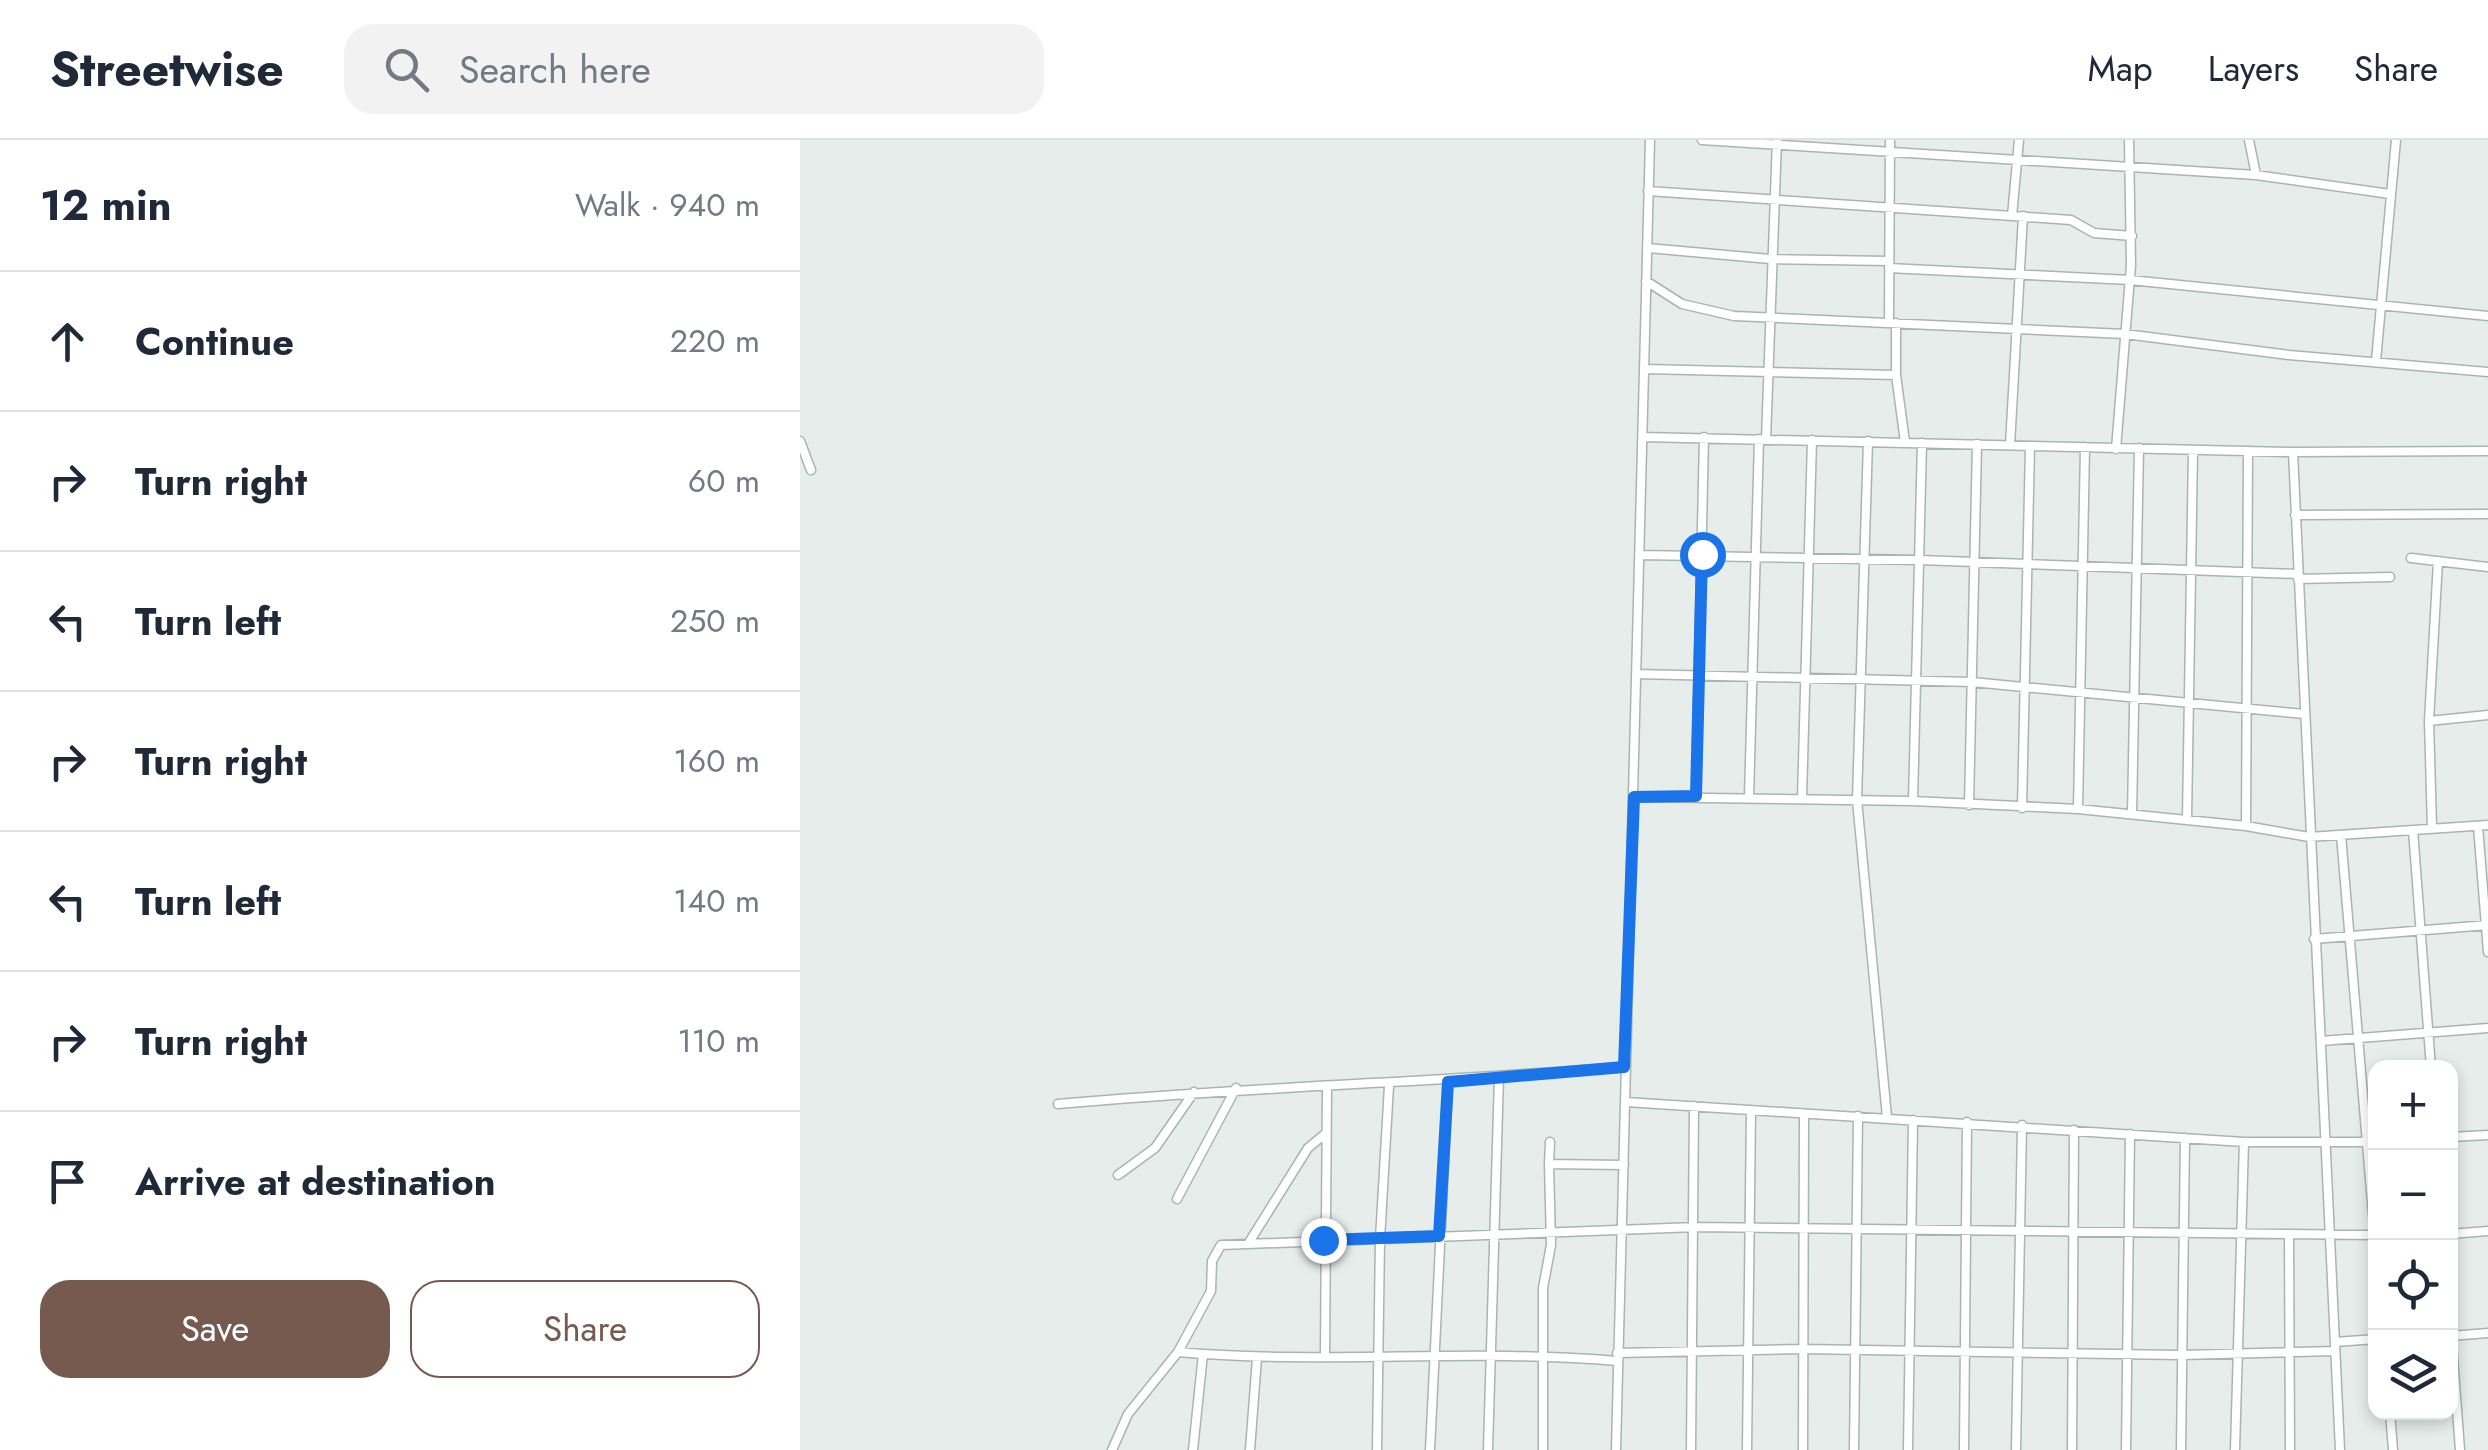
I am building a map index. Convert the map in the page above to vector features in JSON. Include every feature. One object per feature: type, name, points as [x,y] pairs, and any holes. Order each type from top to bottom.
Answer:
[{"type":"street","points":[[1616,1450],[1650,140]]},
{"type":"street","points":[[1702,140],[1890,145],[2018,160],[2256,174],[2390,194]]},
{"type":"street","points":[[2012,216],[2019,140]]},
{"type":"street","points":[[2116,449],[2132,236],[2129,140]]},
{"type":"street","points":[[2249,140],[2256,174]]},
{"type":"street","points":[[2376,361],[2396,140]]},
{"type":"street","points":[[1749,797],[1778,142]]},
{"type":"street","points":[[1890,145],[1889,264],[1896,376],[1905,442]]},
{"type":"street","points":[[1648,191],[2074,220],[2094,233],[2132,236]]},
{"type":"street","points":[[2010,444],[2023,216]]},
{"type":"street","points":[[1648,248],[2130,280],[2488,316]]},
{"type":"street","points":[[1646,281],[1700,309],[1734,316],[2125,334],[2289,355],[2488,372]]},
{"type":"street","points":[[1646,369],[1896,376]]},
{"type":"street","points":[[1644,437],[2292,452],[2487,448]]},
{"type":"street","points":[[1696,796],[1704,437]]},
{"type":"street","points":[[800,440],[811,470]]},
{"type":"street","points":[[1802,798],[1812,440]]},
{"type":"street","points":[[1868,441],[1857,800],[1887,1117]]},
{"type":"street","points":[[1913,801],[1922,443]]},
{"type":"street","points":[[1969,805],[1977,444]]},
{"type":"street","points":[[2022,808],[2030,446]]},
{"type":"street","points":[[2078,809],[2085,447]]},
{"type":"street","points":[[2132,814],[2139,448]]},
{"type":"street","points":[[2187,819],[2192,703],[2193,450]]},
{"type":"street","points":[[2246,826],[2248,451]]},
{"type":"street","points":[[2292,452],[2340,1450]]},
{"type":"street","points":[[2295,516],[2488,514]]},
{"type":"street","points":[[1640,555],[1920,560],[2390,577]]},
{"type":"street","points":[[2411,558],[2488,567]]},
{"type":"street","points":[[2432,828],[2429,722],[2438,560]]},
{"type":"street","points":[[1637,674],[1972,682],[2304,714]]},
{"type":"street","points":[[2429,722],[2488,716]]},
{"type":"street","points":[[1634,797],[1802,798],[2078,809],[2246,826],[2309,837],[2483,826],[2488,952]]},
{"type":"street","points":[[2413,830],[2430,1060]]},
{"type":"street","points":[[2341,836],[2357,1037],[2368,1120]]},
{"type":"street","points":[[2314,939],[2487,926]]},
{"type":"street","points":[[2321,1040],[2488,1028]]},
{"type":"street","points":[[1058,1104],[1236,1088],[1389,1086],[1624,1067]]},
{"type":"street","points":[[1488,1450],[1499,1077]]},
{"type":"street","points":[[1430,1450],[1448,1082]]},
{"type":"street","points":[[1378,1450],[1380,1238],[1389,1086]]},
{"type":"street","points":[[1177,1199],[1236,1088]]},
{"type":"street","points":[[1325,1355],[1323,1240],[1328,1089]]},
{"type":"street","points":[[1118,1175],[1154,1148],[1194,1092]]},
{"type":"street","points":[[1626,1102],[2244,1142],[2368,1142]]},
{"type":"street","points":[[1691,1450],[1696,1228],[1694,1106]]},
{"type":"street","points":[[1747,1450],[1751,1110]]},
{"type":"street","points":[[1803,1450],[1804,1114]]},
{"type":"street","points":[[1854,1450],[1858,1116]]},
{"type":"street","points":[[1908,1450],[1913,1120]]},
{"type":"street","points":[[1964,1450],[1967,1122]]},
{"type":"street","points":[[2016,1450],[2022,1125]]},
{"type":"street","points":[[2072,1450],[2074,1130]]},
{"type":"street","points":[[1248,1244],[1308,1148],[1325,1134]]},
{"type":"street","points":[[2126,1450],[2130,1134]]},
{"type":"street","points":[[2458,1137],[2488,1135]]},
{"type":"street","points":[[2182,1450],[2185,1138]]},
{"type":"street","points":[[1543,1450],[1543,1288],[1551,1260],[1550,1142]]},
{"type":"street","points":[[2236,1450],[2244,1142]]},
{"type":"street","points":[[1550,1164],[1624,1165]]},
{"type":"street","points":[[1112,1450],[1128,1414],[1178,1352],[1212,1291],[1216,1248],[1323,1240],[1696,1228],[2368,1235]]},
{"type":"street","points":[[2458,1233],[2488,1231]]},
{"type":"street","points":[[2289,1235],[2290,1450]]},
{"type":"street","points":[[2458,1335],[2488,1333]]},
{"type":"street","points":[[1178,1352],[1257,1358],[1490,1353],[1617,1357],[1802,1349],[2181,1355],[2290,1351],[2368,1341]]},
{"type":"street","points":[[1193,1450],[1203,1354]]},
{"type":"street","points":[[1250,1450],[1257,1358]]},
{"type":"street","points":[[2391,1420],[2393,1450]]},
{"type":"street","points":[[2458,1420],[2460,1450]]},
{"type":"route","points":[[1323,1240],[1439,1236],[1448,1082],[1624,1067],[1634,797],[1696,796],[1702,554]]}]
